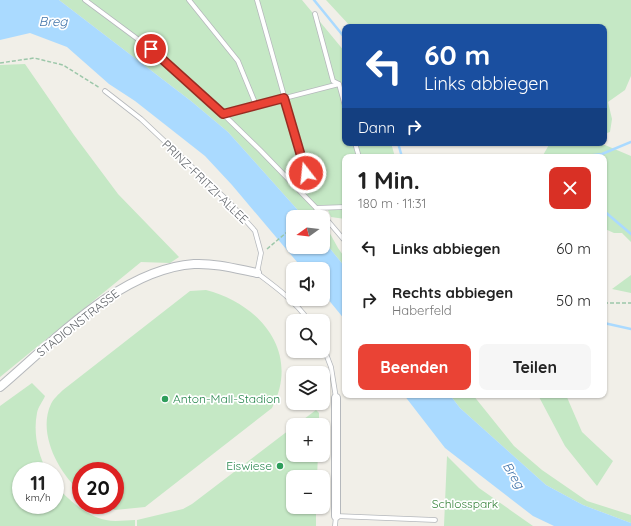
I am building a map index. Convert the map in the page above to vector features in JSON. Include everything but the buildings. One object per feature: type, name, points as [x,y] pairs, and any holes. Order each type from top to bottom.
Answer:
[{"type":"street","name":"STADIONSTRASSE","points":[[0,387],[86,313],[117,291],[151,274],[177,266],[196,264],[220,266],[258,273]]},
{"type":"street","points":[[336,398],[336,516]]},
{"type":"lane","points":[[85,0],[151,49],[223,114],[260,150],[342,238]]},
{"type":"lane","points":[[189,0],[238,61],[256,105]]},
{"type":"lane","points":[[257,0],[310,188]]},
{"type":"lane","points":[[315,14],[333,81],[339,84],[342,95]]},
{"type":"lane","points":[[223,114],[339,84]]},
{"type":"lane","name":"PRINZ-FRITZI-ALLEE","points":[[105,91],[141,119],[229,202],[255,231],[261,253],[258,273]]},
{"type":"lane","points":[[314,209],[342,207]]},
{"type":"lane","points":[[258,273],[285,294],[304,314]]},
{"type":"lane","points":[[328,358],[331,367],[336,398]]},
{"type":"lane","points":[[335,526],[336,516],[435,520]]},
{"type":"path","points":[[0,64],[34,58],[63,65],[105,91]]},
{"type":"path","points":[[271,246],[286,233]]},
{"type":"path","points":[[607,303],[631,303]]},
{"type":"green space","points":[[59,0],[302,0],[342,48],[342,146],[392,146],[394,154],[342,154],[342,219],[331,217],[330,210],[327,208],[316,208],[317,210],[298,210],[228,132],[191,101]]},
{"type":"green space","points":[[326,0],[631,0],[631,76],[625,90],[608,102],[612,119],[610,132],[607,133],[607,24],[348,24]]},
{"type":"green space","points":[[25,64],[74,135],[118,194],[179,257],[170,263],[141,262],[0,377],[0,65]]},
{"type":"green space","points":[[548,146],[607,146],[631,156],[631,242],[622,233],[614,233],[607,230],[607,154],[544,154]]},
{"type":"green space","points":[[330,234],[342,254],[342,263],[330,249]]},
{"type":"green space","points":[[631,275],[631,293],[612,289]]},
{"type":"green space","name":"Anton-Mall-Stadion","points":[[206,290],[226,297],[243,306],[258,319],[270,333],[278,350],[282,368],[280,387],[272,408],[145,507],[124,509],[124,462],[72,462],[72,483],[64,473],[64,462],[57,462],[52,452],[47,427],[47,415],[51,404],[63,390],[190,291]]},
{"type":"green space","points":[[32,383],[45,396],[39,406],[36,421],[37,443],[43,462],[12,462],[12,514],[64,514],[64,494],[72,501],[72,514],[90,514],[109,521],[135,520],[135,526],[0,526],[0,406]]},
{"type":"green space","points":[[452,398],[475,398],[514,446],[542,470],[587,501],[631,515],[631,523],[583,505],[546,485],[460,408]]},
{"type":"green space","points":[[540,398],[567,398],[582,432],[613,461],[597,486],[565,446]]},
{"type":"green space","points":[[316,410],[319,413],[319,418],[305,418]]},
{"type":"green space","name":"Eiswiese","points":[[286,432],[286,462],[318,462],[317,470],[286,470],[286,514],[316,514],[316,526],[137,526],[137,520],[183,509],[192,504]]},
{"type":"green space","name":"Schlosspark","points":[[447,456],[479,488],[533,526],[444,526]]},
{"type":"water","name":"Breg","points":[[0,0],[59,0],[191,101],[228,132],[298,210],[286,210],[286,249],[232,185],[205,156],[135,101],[109,84],[67,47],[30,33],[0,40]]},
{"type":"water","name":"Breg","points":[[330,249],[342,263],[342,316],[330,302],[330,262],[297,262],[290,254],[330,254]]},
{"type":"water","name":"Breg","points":[[406,398],[452,398],[460,408],[546,485],[583,505],[631,523],[631,526],[554,526],[533,516],[445,448]]},
{"type":"waterway","points":[[314,0],[342,34]]},
{"type":"waterway","points":[[602,154],[631,142]]},
{"type":"waterway","points":[[399,146],[401,154]]},
{"type":"waterway","points":[[607,214],[631,234]]},
{"type":"waterway","points":[[607,324],[631,329]]},
{"type":"place","name":"Anton-Mall-Stadion","points":[[165,399]]},
{"type":"place","name":"Eiswiese","points":[[280,466]]},
{"type":"route","points":[[151,49],[223,114],[284,98],[306,173]]}]
